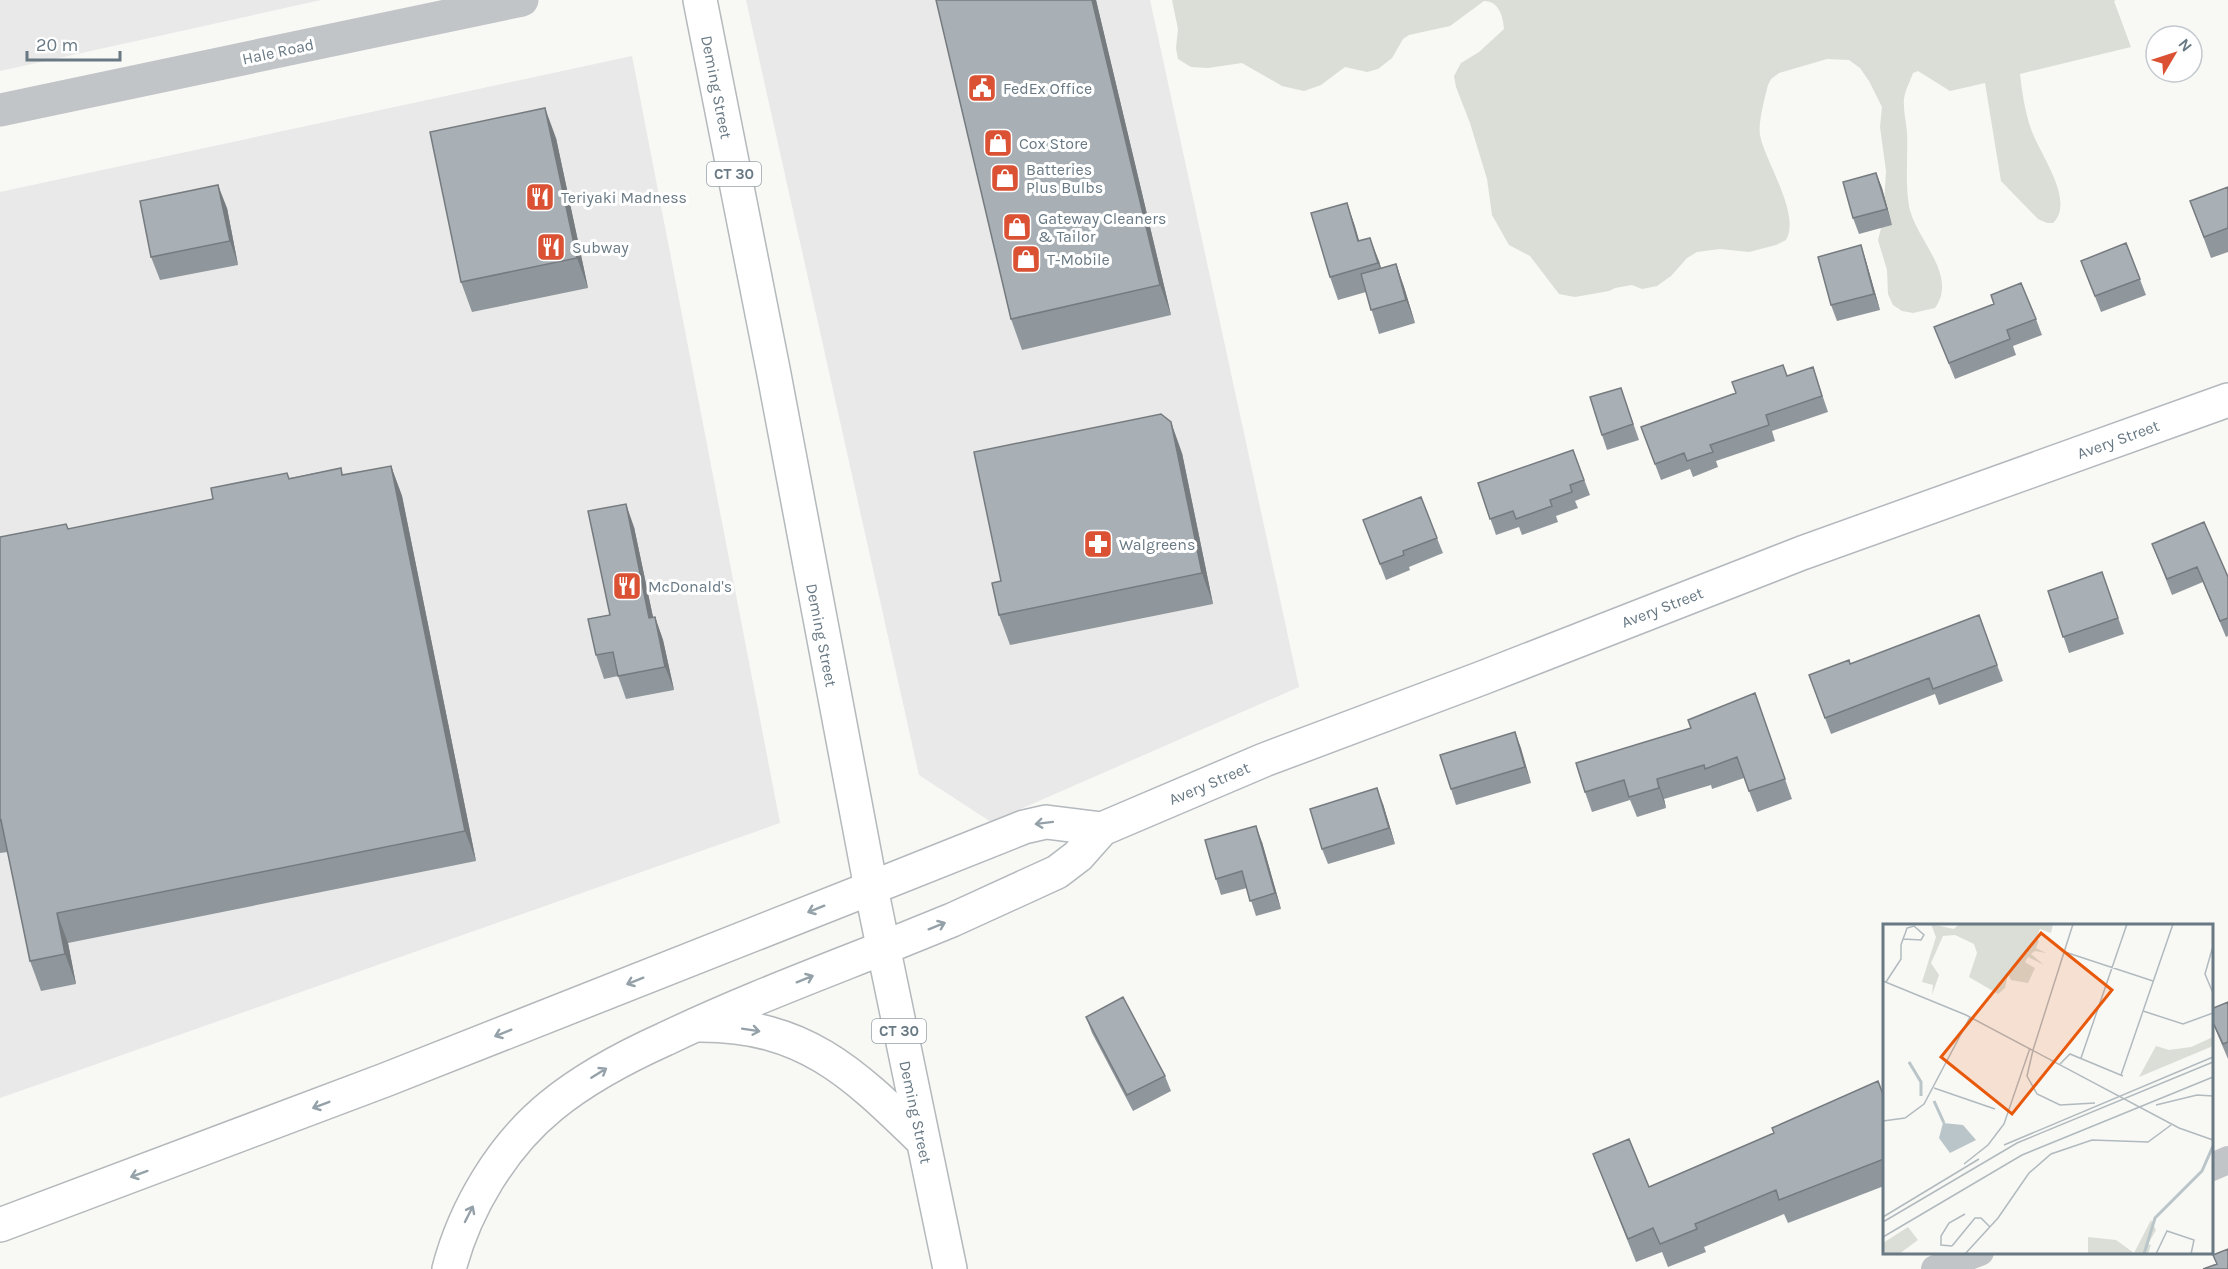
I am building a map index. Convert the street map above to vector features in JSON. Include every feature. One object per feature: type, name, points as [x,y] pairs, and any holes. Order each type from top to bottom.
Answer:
[{"type":"main road","name":"Deming Street","points":[[700,0],[773,369],[871,888],[921,1140],[950,1269]]},
{"type":"main road","name":"Avery Street","points":[[449,1269],[465,1222],[481,1191],[528,1129],[550,1106],[607,1068],[693,1025],[952,920],[1057,872],[1078,856],[1102,829],[1264,760],[1802,553],[2226,405]]},
{"type":"main road","points":[[0,1225],[310,1109],[1024,827],[1046,822],[1102,829]]},
{"type":"main road","points":[[693,1025],[756,1030],[784,1037],[809,1047],[856,1080],[921,1140]]},
{"type":"street","name":"Hale Road","points":[[0,110],[522,0]]},
{"type":"street","points":[[2213,1166],[2228,1161]]},
{"type":"street","points":[[1935,1269],[1975,1254]]},
{"type":"shaded area","points":[[0,0],[321,0],[0,71]]},
{"type":"shaded area","points":[[746,0],[1150,0],[1299,687],[991,822],[919,775]]},
{"type":"shaded area","points":[[1172,0],[2116,0],[2114,1],[2131,47],[2020,74],[2031,129],[2058,190],[2059,214],[2053,223],[2038,219],[2001,181],[1985,83],[1950,91],[1918,71],[1913,73],[1905,92],[1904,103],[1908,197],[1913,219],[1939,270],[1942,283],[1941,295],[1935,308],[1913,313],[1902,311],[1893,305],[1888,294],[1887,270],[1878,240],[1883,220],[1886,171],[1880,127],[1882,107],[1860,68],[1849,60],[1827,59],[1779,73],[1771,79],[1768,85],[1760,135],[1786,202],[1789,229],[1786,240],[1749,252],[1720,249],[1697,252],[1687,258],[1671,276],[1657,286],[1642,289],[1632,285],[1575,297],[1559,294],[1530,256],[1509,245],[1492,215],[1487,179],[1456,87],[1454,76],[1461,63],[1479,52],[1504,29],[1503,19],[1497,6],[1484,1],[1450,26],[1409,35],[1403,39],[1392,58],[1378,69],[1367,72],[1345,67],[1321,85],[1304,91],[1282,86],[1242,63],[1208,68],[1191,67],[1178,59],[1176,48],[1178,29]]},
{"type":"shaded area","points":[[632,56],[780,823],[0,1098],[0,192]]},
{"type":"building","points":[[936,0],[1092,0],[1160,285],[1011,319]]},
{"type":"building","points":[[545,108],[577,258],[461,282],[430,132]]},
{"type":"building","points":[[1876,173],[1887,209],[1853,218],[1843,182]]},
{"type":"building","points":[[218,185],[230,241],[151,257],[140,201]]},
{"type":"building","points":[[2228,187],[2228,228],[2204,237],[2190,201]]},
{"type":"building","points":[[1347,203],[1358,241],[1370,238],[1378,263],[1330,277],[1311,213]]},
{"type":"building","points":[[2126,243],[2140,279],[2095,296],[2081,261]]},
{"type":"building","points":[[1861,245],[1874,294],[1831,305],[1818,257]]},
{"type":"building","points":[[1396,264],[1406,300],[1371,310],[1361,274]]},
{"type":"building","points":[[2021,283],[2036,319],[2007,330],[2010,339],[1949,363],[1934,327],[1994,304],[1991,295]]},
{"type":"building","points":[[1783,365],[1787,376],[1813,367],[1822,396],[1766,415],[1769,425],[1710,445],[1713,452],[1687,461],[1684,453],[1655,464],[1641,427],[1736,393],[1732,382]]},
{"type":"building","points":[[1621,388],[1633,424],[1602,435],[1590,397]]},
{"type":"building","points":[[1161,414],[1171,422],[1202,573],[999,615],[992,583],[1001,581],[974,452]]},
{"type":"building","points":[[1573,450],[1584,480],[1570,485],[1572,492],[1550,500],[1552,506],[1516,519],[1513,511],[1490,519],[1478,483]]},
{"type":"building","points":[[391,466],[465,831],[57,913],[65,954],[30,961],[0,821],[0,537],[66,524],[68,529],[213,499],[211,488],[287,473],[289,479],[341,468],[342,475]]},
{"type":"building","points":[[1421,497],[1437,538],[1403,551],[1404,555],[1380,564],[1363,520]]},
{"type":"building","name":"McDonald's","points":[[626,504],[649,618],[655,617],[665,667],[618,676],[613,652],[596,655],[588,619],[610,615],[588,511]]},
{"type":"building","points":[[2204,522],[2228,577],[2228,618],[2220,621],[2197,567],[2167,579],[2152,544]]},
{"type":"building","points":[[2102,572],[2118,618],[2063,637],[2048,591]]},
{"type":"building","points":[[1979,615],[1997,665],[1933,689],[1929,678],[1825,718],[1809,675],[1849,660],[1850,664]]},
{"type":"building","points":[[1755,693],[1785,779],[1749,791],[1737,757],[1705,769],[1704,765],[1657,779],[1659,788],[1629,797],[1624,780],[1585,792],[1576,763],[1691,728],[1688,720]]},
{"type":"building","points":[[1515,732],[1525,767],[1451,789],[1440,755]]},
{"type":"building","points":[[1377,788],[1389,828],[1322,849],[1310,809]]},
{"type":"building","points":[[1256,826],[1275,893],[1250,901],[1242,871],[1216,879],[1205,840]]},
{"type":"building","points":[[1123,997],[1165,1076],[1127,1095],[1086,1017]]},
{"type":"building","points":[[2228,1002],[2228,1042],[2223,1044],[2213,1022],[2213,1008]]},
{"type":"building","points":[[1878,1081],[1883,1094],[1883,1159],[1779,1200],[1776,1190],[1695,1224],[1697,1229],[1660,1244],[1653,1228],[1628,1239],[1593,1154],[1629,1139],[1649,1187],[1774,1133],[1772,1128]]},
{"type":"building","points":[[2228,1249],[2228,1269],[2203,1269],[2217,1264],[2213,1255]]},
{"type":"place","name":"FedEx Office","points":[[982,88]]},
{"type":"place","name":"Cox Store","points":[[998,143]]},
{"type":"place","name":"Batteries Plus Bulbs","points":[[1005,178]]},
{"type":"place","name":"Teriyaki Madness","points":[[540,197]]},
{"type":"place","name":"Gateway Cleaners & Tailor","points":[[1017,227]]},
{"type":"place","name":"Subway","points":[[551,247]]},
{"type":"place","name":"T-Mobile","points":[[1026,259]]},
{"type":"place","name":"Walgreens","points":[[1098,544]]},
{"type":"place","name":"McDonald's","points":[[627,586]]}]
